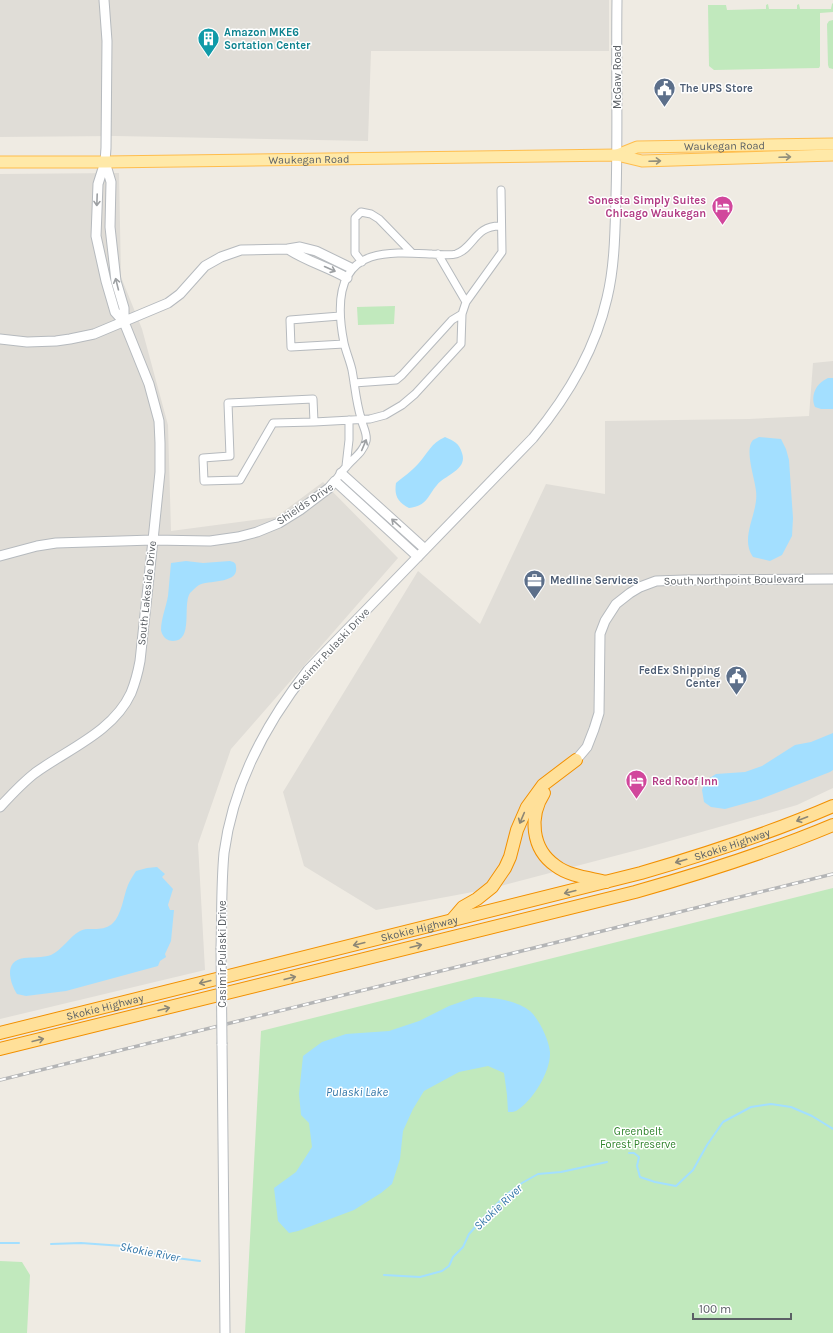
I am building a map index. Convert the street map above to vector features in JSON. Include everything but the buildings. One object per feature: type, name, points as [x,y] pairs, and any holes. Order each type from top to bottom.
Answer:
[{"type":"highway","points":[[576,760],[544,793],[538,804],[534,820],[538,845],[547,858],[556,867],[608,882]]},
{"type":"highway","points":[[451,921],[463,907],[477,900],[492,887],[505,868],[517,830],[527,807],[542,785],[576,760]]},
{"type":"highway","name":"Skokie Highway","points":[[0,1033],[608,882],[730,846],[793,823],[833,806]]},
{"type":"highway","name":"Skokie Highway","points":[[0,1049],[635,892],[734,862],[833,825]]},
{"type":"main road","name":"Waukegan Road","points":[[617,155],[637,147],[833,144]]},
{"type":"main road","name":"Waukegan Road","points":[[0,162],[617,155],[642,161],[833,155]]},
{"type":"street","points":[[104,0],[107,41],[105,162]]},
{"type":"street","name":"McGaw Road","points":[[617,0],[617,155]]},
{"type":"street","name":"Casimir Pulaski Drive","points":[[225,1333],[222,885],[224,852],[236,799],[264,733],[278,710],[308,670],[533,438],[551,416],[585,361],[597,333],[607,298],[613,263],[617,155]]},
{"type":"street","name":"South Lakeside Drive","points":[[105,162],[111,182],[110,227],[116,282],[124,308],[124,322]]},
{"type":"street","name":"South Lakeside Drive","points":[[0,808],[19,786],[34,774],[97,733],[108,723],[124,705],[131,693],[140,661],[160,472],[160,443],[158,421],[149,384],[124,322],[115,312],[106,282],[96,236],[98,184],[105,162]]},
{"type":"street","points":[[314,422],[312,399],[228,403],[230,456],[203,458],[204,481],[240,480],[273,423],[314,422],[370,419],[385,415],[402,405],[415,394],[461,344],[462,314],[466,302],[502,252],[501,190]]},
{"type":"street","points":[[362,262],[356,253],[355,218],[361,212],[371,214],[379,219],[412,253]]},
{"type":"street","points":[[335,481],[362,450],[367,440],[361,419],[352,369],[344,344],[339,306],[342,290],[352,268],[371,257],[386,254],[456,254],[465,248],[488,227],[501,226]]},
{"type":"street","points":[[0,339],[27,342],[70,339],[94,334],[168,304],[180,294],[205,266],[241,250],[288,249],[300,247],[352,268]]},
{"type":"street","points":[[288,249],[299,256],[347,278]]},
{"type":"street","points":[[306,259],[310,250]]},
{"type":"street","points":[[438,254],[466,302]]},
{"type":"street","points":[[354,383],[396,380],[452,320],[462,314]]},
{"type":"street","points":[[340,316],[290,320],[291,347],[344,344]]},
{"type":"street","points":[[344,469],[349,440],[349,420]]},
{"type":"street","name":"Shields Drive","points":[[344,469],[425,549]]},
{"type":"street","name":"Shields Drive","points":[[0,556],[37,546],[56,543],[210,540],[238,537],[257,532],[279,523],[300,510],[329,488],[335,481],[418,557]]},
{"type":"street","name":"South Northpoint Boulevard","points":[[576,760],[587,747],[594,730],[598,713],[600,634],[605,621],[616,604],[630,593],[640,587],[656,581],[833,579]]},
{"type":"shaded area","points":[[0,0],[609,0],[609,51],[371,51],[368,141],[115,136],[0,137]]},
{"type":"shaded area","points":[[119,173],[121,277],[142,329],[168,425],[171,531],[276,517],[323,482],[398,558],[231,749],[198,844],[205,970],[0,1019],[0,174]]},
{"type":"shaded area","points":[[833,361],[833,788],[797,805],[645,848],[489,889],[376,910],[304,866],[283,792],[418,571],[480,624],[546,484],[605,494],[605,421],[749,419],[809,416],[813,363]]},
{"type":"green space","points":[[833,3],[833,12],[820,13],[819,68],[714,70],[709,66],[708,5],[726,5],[727,10],[766,9],[766,5],[768,4],[769,9],[797,9],[797,5],[799,4],[800,9],[831,9]]},
{"type":"green space","points":[[833,20],[833,69],[829,68],[828,65],[827,24],[829,21]]},
{"type":"green space","points":[[395,306],[394,324],[358,325],[357,307]]},
{"type":"green space","name":"Greenbelt Forest Preserve","points":[[833,888],[833,1333],[245,1333],[261,1031]]},
{"type":"green space","points":[[0,1261],[22,1262],[30,1275],[27,1333],[0,1333]]},
{"type":"water","points":[[828,378],[833,378],[833,409],[821,409],[815,407],[813,399],[815,390],[820,383]]},
{"type":"water","points":[[445,437],[454,441],[458,445],[462,453],[462,464],[455,472],[437,485],[423,503],[409,508],[400,501],[396,495],[396,483],[416,467],[436,442]]},
{"type":"water","points":[[759,437],[781,439],[789,460],[793,518],[792,536],[782,555],[770,561],[753,557],[749,549],[748,541],[756,499],[750,450],[753,440]]},
{"type":"water","points":[[186,561],[203,563],[230,561],[234,562],[236,565],[236,572],[228,579],[203,583],[190,593],[183,635],[179,639],[171,641],[165,638],[162,634],[161,626],[168,596],[171,563]]},
{"type":"water","points":[[833,733],[833,770],[830,772],[761,799],[725,809],[711,807],[704,802],[702,790],[705,781],[716,774],[745,772],[762,766],[795,745],[811,742]]},
{"type":"water","points":[[157,867],[165,874],[162,877],[173,889],[168,905],[170,910],[174,910],[171,941],[165,954],[166,957],[160,961],[158,966],[66,991],[26,996],[17,994],[12,984],[10,973],[13,963],[24,958],[51,955],[59,950],[80,931],[108,927],[118,916],[128,885],[136,871]]},
{"type":"water","name":"Pulaski Lake","points":[[475,997],[496,999],[518,1004],[530,1011],[540,1024],[546,1036],[550,1052],[550,1060],[540,1085],[529,1100],[516,1111],[508,1112],[504,1073],[488,1066],[459,1072],[424,1091],[413,1109],[403,1131],[400,1159],[392,1184],[381,1193],[354,1210],[289,1233],[278,1221],[274,1188],[296,1172],[312,1147],[309,1123],[301,1115],[299,1094],[303,1056],[322,1042],[346,1034],[389,1031],[419,1021],[449,1006]]},
{"type":"waterway","name":"Skokie River","points":[[629,1153],[634,1153],[639,1157],[637,1166],[640,1177],[655,1182],[676,1186],[693,1170],[707,1145],[723,1122],[751,1107],[771,1104],[791,1107],[812,1116],[833,1129]]},
{"type":"waterway","name":"Skokie River","points":[[384,1275],[420,1277],[442,1271],[449,1266],[453,1257],[463,1247],[469,1234],[486,1215],[506,1195],[522,1183],[538,1174],[561,1172],[607,1162]]},
{"type":"waterway","name":"Skokie River","points":[[0,1243],[19,1243]]},
{"type":"waterway","name":"Skokie River","points":[[51,1244],[81,1243],[123,1246],[168,1257],[200,1261]]},
{"type":"railway","points":[[0,1080],[833,874]]},
{"type":"place","name":"Amazon MKE6 Sortation Center","points":[[209,58]]},
{"type":"place","name":"The UPS Store","points":[[664,108]]},
{"type":"place","name":"Sonesta Simply Suites Chicago Waukegan","points":[[722,226]]},
{"type":"place","name":"Medline Services","points":[[535,600]]},
{"type":"place","name":"FedEx Shipping Center","points":[[736,696]]},
{"type":"place","name":"Red Roof Inn","points":[[636,800]]}]
